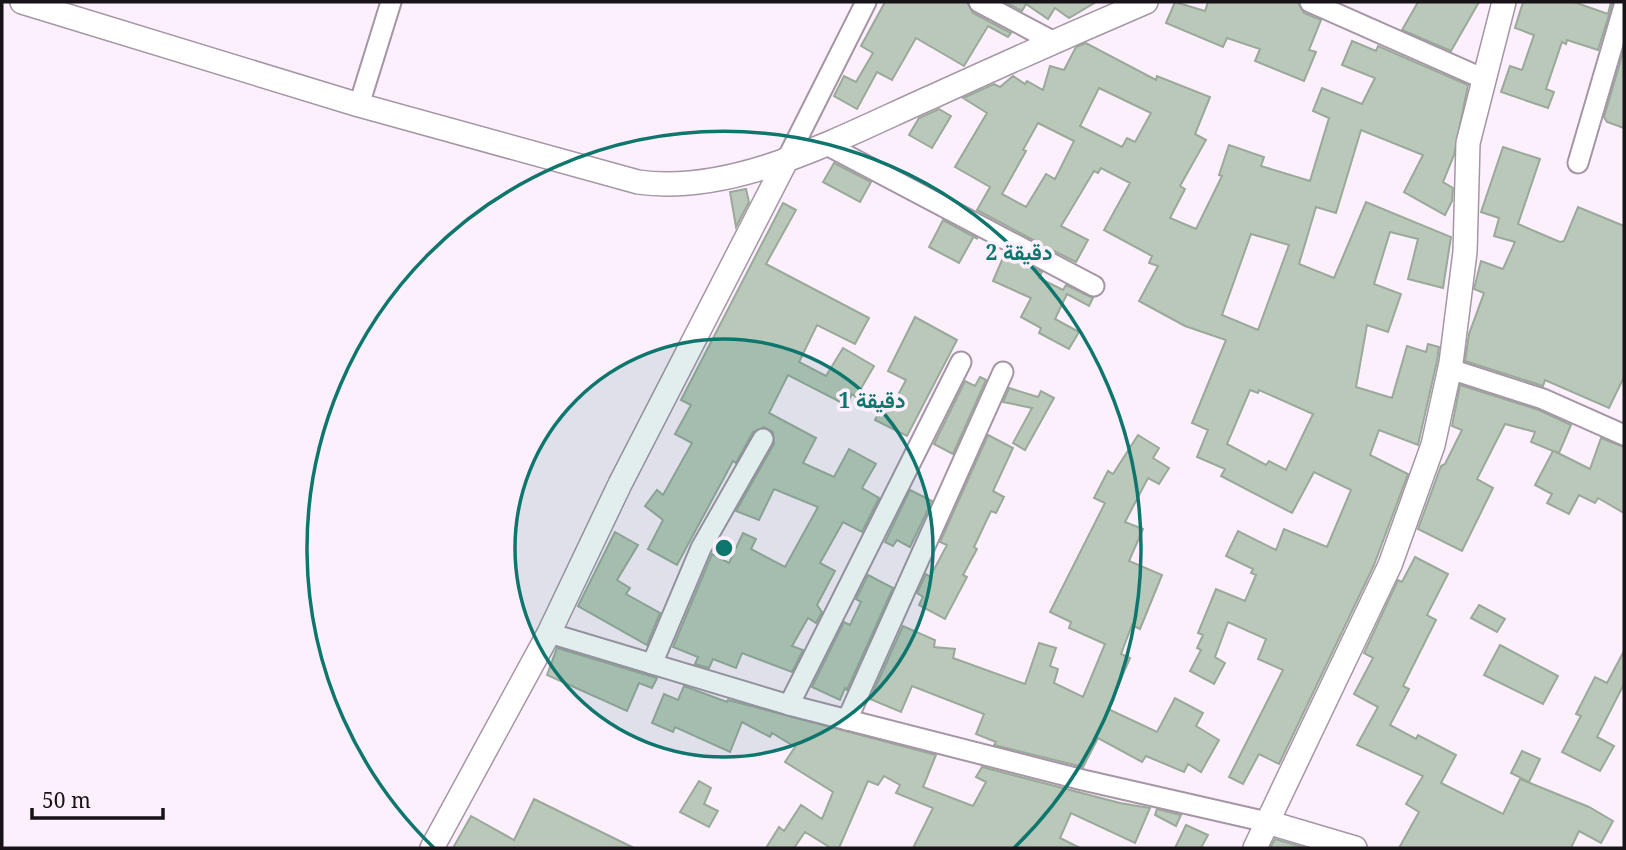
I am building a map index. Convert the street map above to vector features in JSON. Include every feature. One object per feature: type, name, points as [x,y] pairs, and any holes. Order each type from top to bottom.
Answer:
[{"type":"street","points":[[22,2],[359,105],[638,182],[666,186],[705,183],[787,159],[1146,2]]},
{"type":"street","points":[[359,105],[391,2]]},
{"type":"street","points":[[432,848],[549,633],[620,484],[866,2]]},
{"type":"street","points":[[979,2],[1054,42]]},
{"type":"street","points":[[1310,2],[1484,79]]},
{"type":"street","points":[[1255,848],[1390,565],[1433,445],[1450,369],[1465,252],[1468,144],[1504,2]]},
{"type":"street","points":[[1578,163],[1624,6]]},
{"type":"street","points":[[825,144],[1094,286]]},
{"type":"street","points":[[789,705],[961,362]]},
{"type":"street","points":[[1450,369],[1543,398],[1624,435]]},
{"type":"street","points":[[847,720],[1003,372]]},
{"type":"street","points":[[652,664],[701,548],[763,439]]},
{"type":"street","points":[[549,633],[789,705],[1083,780],[1267,821],[1355,848]]},
{"type":"building","points":[[885,2],[967,2],[973,13],[1011,33],[1008,37],[988,26],[964,66],[916,38],[892,80],[877,72],[857,109],[834,96],[844,76],[856,82],[873,53],[861,46]]},
{"type":"building","points":[[1005,2],[1096,2],[1069,18],[1055,8],[1048,19],[1026,4],[1022,11]]},
{"type":"building","points":[[1175,2],[1205,11],[1208,2],[1298,2],[1304,13],[1321,20],[1309,50],[1316,52],[1304,81],[1255,61],[1260,49],[1227,38],[1223,47],[1166,23]]},
{"type":"building","points":[[1418,2],[1479,2],[1451,51],[1402,30]]},
{"type":"building","points":[[1523,2],[1574,2],[1608,14],[1613,2],[1598,50],[1567,40],[1566,44],[1562,42],[1546,89],[1554,92],[1548,108],[1501,92],[1510,66],[1522,70],[1534,35],[1515,28]]},
{"type":"building","points":[[1352,41],[1376,51],[1378,46],[1468,85],[1454,155],[1443,182],[1453,188],[1452,201],[1445,215],[1404,192],[1423,155],[1361,130],[1336,213],[1316,207],[1299,264],[1334,278],[1366,202],[1451,237],[1443,288],[1408,279],[1418,239],[1390,232],[1374,284],[1401,294],[1388,332],[1367,325],[1356,387],[1392,398],[1407,346],[1426,352],[1428,344],[1439,347],[1418,445],[1379,430],[1370,455],[1408,474],[1374,565],[1279,764],[1259,754],[1243,784],[1229,777],[1283,670],[1258,659],[1266,639],[1228,622],[1215,657],[1225,663],[1214,684],[1190,671],[1201,650],[1197,648],[1203,635],[1198,633],[1216,589],[1245,601],[1256,575],[1251,573],[1253,569],[1226,556],[1238,531],[1276,550],[1284,529],[1327,547],[1351,490],[1314,472],[1292,513],[1221,476],[1225,469],[1197,457],[1208,430],[1192,423],[1226,340],[1185,326],[1139,301],[1158,266],[1149,263],[1152,256],[1104,230],[1130,183],[1101,168],[1098,173],[1094,171],[1061,226],[1088,240],[1076,262],[1052,250],[977,210],[990,187],[955,167],[987,113],[963,98],[994,84],[1000,87],[1013,76],[1025,84],[1027,81],[1043,90],[1050,66],[1064,70],[1076,47],[1086,43],[1156,80],[1157,76],[1210,97],[1195,134],[1206,140],[1180,186],[1185,189],[1170,218],[1196,229],[1222,176],[1219,175],[1229,145],[1264,157],[1261,166],[1310,181],[1329,118],[1313,111],[1322,88],[1362,104],[1375,78],[1342,65]],"holes":[[[1099,88],[1151,113],[1135,142],[1127,138],[1122,147],[1080,126]],[[1038,123],[1074,141],[1055,179],[1046,174],[1026,207],[1002,194],[1026,151],[1023,150]],[[1251,234],[1289,245],[1258,330],[1222,315]],[[1250,390],[1258,393],[1259,390],[1313,414],[1286,470],[1269,461],[1266,465],[1227,444]]]},
{"type":"building","points":[[1624,49],[1624,128],[1607,122],[1604,117]]},
{"type":"building","points":[[939,109],[951,116],[932,148],[909,135],[919,118]]},
{"type":"building","points":[[1503,147],[1540,159],[1518,224],[1560,242],[1564,241],[1578,207],[1624,226],[1624,377],[1609,408],[1545,380],[1543,386],[1465,361],[1469,334],[1484,293],[1474,289],[1481,261],[1503,269],[1515,242],[1494,236],[1499,218],[1481,212]]},
{"type":"building","points":[[834,163],[871,182],[860,202],[823,182]]},
{"type":"building","points":[[746,189],[749,202],[736,227],[730,192]]},
{"type":"building","points":[[783,203],[796,210],[766,264],[869,318],[855,344],[817,325],[799,362],[826,376],[843,348],[874,366],[856,397],[852,394],[846,405],[788,375],[769,413],[816,438],[803,463],[834,477],[849,449],[876,464],[862,488],[879,498],[862,532],[843,522],[820,563],[835,571],[817,605],[822,612],[816,623],[808,618],[792,646],[803,650],[792,672],[742,653],[736,668],[713,659],[709,668],[695,664],[698,657],[673,647],[712,554],[729,563],[743,533],[756,539],[751,549],[785,567],[818,507],[774,489],[759,520],[736,511],[774,444],[773,432],[764,427],[753,432],[736,463],[733,461],[677,565],[648,549],[663,520],[645,506],[657,490],[663,495],[692,443],[675,434],[691,405],[681,400]]},
{"type":"building","points":[[943,220],[974,237],[959,263],[929,247]]},
{"type":"building","points":[[1005,253],[1042,272],[1039,278],[1063,290],[1066,285],[1093,298],[1089,306],[1067,294],[1055,319],[1079,332],[1069,349],[1039,333],[1041,328],[1021,317],[1031,298],[993,281]]},
{"type":"building","points":[[915,317],[957,340],[907,436],[875,420],[882,406],[890,410],[906,380],[888,371]]},
{"type":"building","points":[[980,377],[986,380],[953,454],[934,444],[965,381],[975,386]]},
{"type":"building","points":[[1460,385],[1539,410],[1571,425],[1559,453],[1554,451],[1590,469],[1601,438],[1624,447],[1624,513],[1598,498],[1595,503],[1579,495],[1569,514],[1547,503],[1552,494],[1535,485],[1553,451],[1531,442],[1535,432],[1505,424],[1477,479],[1493,488],[1462,551],[1418,529],[1441,466],[1445,464],[1462,430],[1452,426]]},
{"type":"building","points":[[1009,388],[1038,397],[1041,391],[1054,398],[1025,450],[1013,443],[1032,408],[1003,402]]},
{"type":"building","points":[[988,435],[1013,448],[993,491],[1004,497],[996,513],[991,511],[974,547],[977,549],[963,575],[967,577],[945,619],[919,605],[923,597],[917,593],[926,574],[930,577],[947,545],[940,542]]},
{"type":"building","points":[[1138,435],[1159,448],[1153,458],[1169,468],[1159,484],[1148,478],[1125,522],[1143,529],[1129,561],[1162,575],[1140,629],[1132,625],[1121,654],[1130,658],[1108,709],[1157,732],[1175,698],[1203,713],[1196,726],[1219,740],[1201,772],[1188,764],[1184,772],[1146,756],[1142,762],[1098,738],[1083,767],[994,745],[996,742],[976,734],[984,714],[912,686],[901,712],[870,699],[903,626],[935,640],[934,647],[955,649],[953,658],[1025,684],[1039,643],[1056,648],[1050,666],[1058,669],[1054,683],[1083,697],[1105,644],[1069,628],[1071,622],[1050,612],[1105,503],[1094,498],[1108,471],[1113,474]]},
{"type":"building","points":[[910,490],[932,501],[910,547],[897,540],[893,546],[885,542]]},
{"type":"building","points":[[615,532],[638,545],[617,580],[630,588],[626,594],[660,613],[647,645],[578,606]]},
{"type":"building","points":[[1415,557],[1448,574],[1427,615],[1436,620],[1403,686],[1409,689],[1390,725],[1416,739],[1418,735],[1456,755],[1441,783],[1503,814],[1520,779],[1589,807],[1613,821],[1601,843],[1579,831],[1571,848],[1399,848],[1419,812],[1406,804],[1423,776],[1357,745],[1378,707],[1354,694],[1373,658],[1364,653],[1398,580],[1402,582]]},
{"type":"building","points":[[868,575],[893,588],[840,700],[812,687],[844,622],[850,625],[861,602],[856,599]]},
{"type":"building","points":[[1479,605],[1505,619],[1497,632],[1471,618]]},
{"type":"building","points":[[1500,645],[1558,676],[1543,704],[1484,675]]},
{"type":"building","points":[[557,648],[657,678],[652,688],[639,683],[627,711],[547,675]]},
{"type":"building","points":[[1624,651],[1624,684],[1597,737],[1614,746],[1600,771],[1562,752],[1581,716],[1576,714],[1595,677],[1607,683]]},
{"type":"building","points":[[684,686],[727,702],[728,700],[936,755],[923,787],[973,806],[986,782],[976,777],[982,767],[1120,803],[1150,808],[1135,843],[1071,813],[1060,838],[1080,848],[913,848],[933,808],[896,793],[900,785],[884,776],[878,785],[868,781],[839,848],[831,848],[805,832],[794,848],[766,848],[779,827],[784,831],[801,805],[822,819],[833,792],[785,762],[795,747],[772,733],[770,737],[742,722],[730,752],[675,727],[673,732],[652,723],[664,694],[678,700]]},
{"type":"building","points":[[1522,751],[1540,759],[1529,782],[1511,773]]},
{"type":"building","points":[[699,781],[711,788],[704,804],[718,811],[709,827],[680,812]]},
{"type":"building","points":[[534,799],[634,848],[453,848],[471,816],[514,840]]},
{"type":"building","points":[[1157,809],[1181,815],[1176,826],[1155,815]]},
{"type":"building","points":[[1186,825],[1208,835],[1201,848],[1175,848]]},
{"type":"building","points":[[1275,839],[1306,848],[1270,848]]}]
